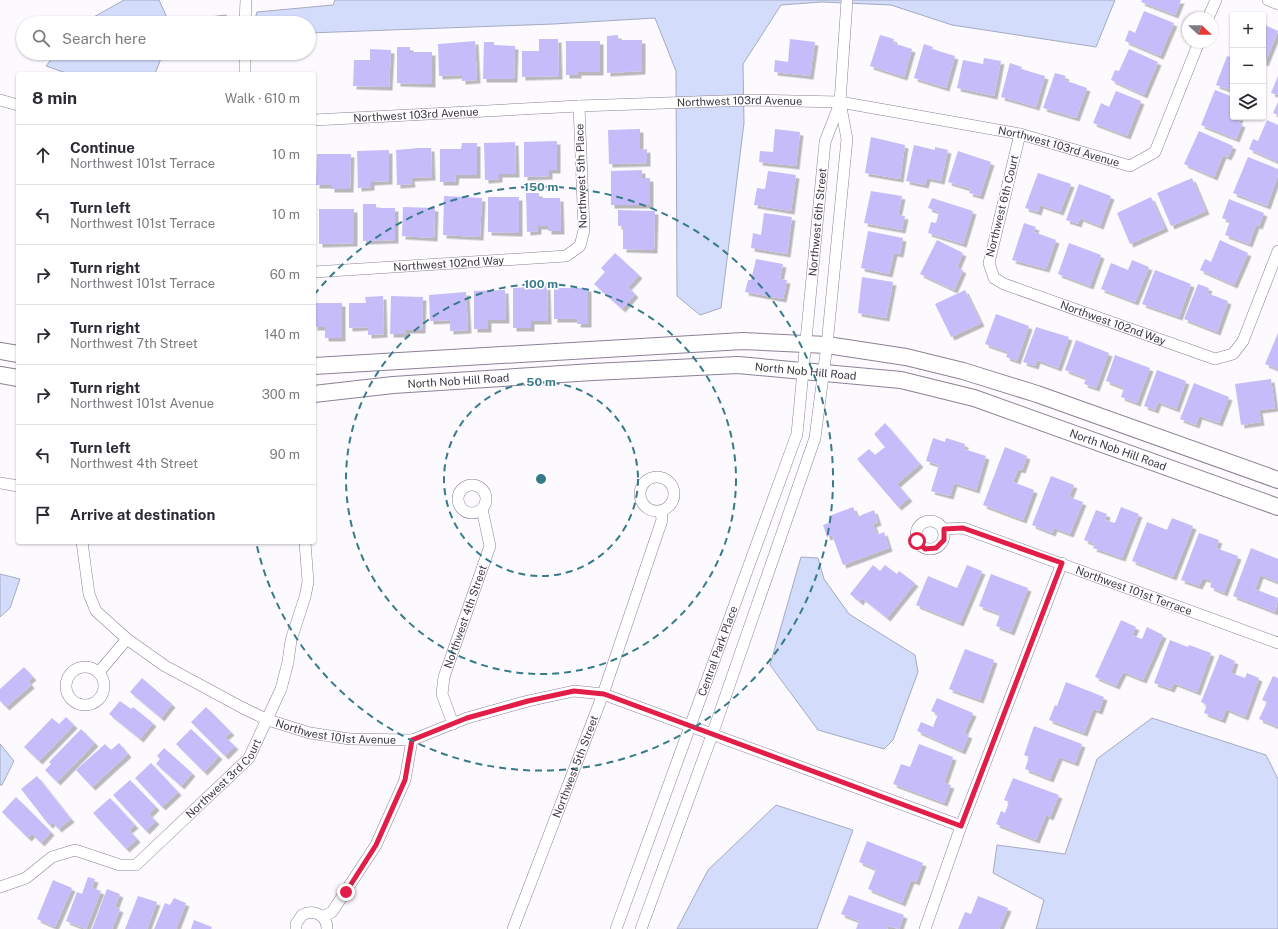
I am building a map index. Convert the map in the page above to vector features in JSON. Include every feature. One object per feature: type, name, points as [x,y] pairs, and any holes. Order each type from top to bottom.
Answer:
[{"type":"main road","name":"North Nob Hill Road","points":[[316,366],[743,342],[828,346],[906,358],[970,374],[1037,394],[1278,480]]},
{"type":"main road","points":[[0,351],[16,354]]},
{"type":"main road","name":"North Nob Hill Road","points":[[316,394],[392,385],[593,372],[738,365],[901,380],[974,398],[1278,507]]},
{"type":"main road","points":[[0,375],[16,378]]},
{"type":"street","points":[[245,16],[246,0]]},
{"type":"street","points":[[1211,12],[1216,0]]},
{"type":"street","points":[[1268,0],[1278,4]]},
{"type":"street","name":"Northwest 6th Street","points":[[824,372],[828,346],[847,139],[840,102],[847,3]]},
{"type":"street","name":"Northwest 103rd Avenue","points":[[316,120],[579,106],[751,100],[840,102],[1020,134],[1130,166],[1154,152],[1197,48]]},
{"type":"street","points":[[245,60],[245,72]]},
{"type":"street","points":[[0,100],[16,104]]},
{"type":"street","name":"Northwest 6th Street","points":[[803,370],[825,142],[840,102]]},
{"type":"street","name":"Northwest 5th Place","points":[[579,106],[584,230],[580,246]]},
{"type":"street","name":"Northwest 6th Court","points":[[994,278],[989,263],[1020,134]]},
{"type":"street","name":"Northwest 102nd Way","points":[[316,272],[566,256],[580,246]]},
{"type":"street","name":"Northwest 102nd Way","points":[[994,278],[1004,284],[1215,359],[1233,354],[1243,341],[1278,251]]},
{"type":"street","name":"Central Park Place","points":[[616,929],[797,434],[803,370]]},
{"type":"street","name":"Central Park Place","points":[[641,929],[712,735],[815,438],[824,372]]},
{"type":"street","points":[[0,483],[16,486]]},
{"type":"street","name":"Northwest 4th Street","points":[[453,724],[442,694],[444,677],[490,546],[482,509]]},
{"type":"street","name":"Northwest 5th Street","points":[[513,929],[604,694],[662,520],[661,511]]},
{"type":"street","name":"Northwest 101st Terrace","points":[[944,529],[963,528],[1278,643]]},
{"type":"street","name":"Northwest 101st Avenue","points":[[82,544],[89,594],[96,612],[127,639],[165,666],[268,720],[317,734],[350,739],[412,740],[453,724],[528,701],[574,691],[604,694],[961,826]]},
{"type":"street","name":"Northwest 3rd Court","points":[[0,887],[26,878],[52,857],[75,850],[120,866],[136,865],[249,758],[268,720],[281,689],[288,662],[291,640],[305,597],[308,582],[305,544]]},
{"type":"street","points":[[925,929],[961,826],[1062,563]]},
{"type":"street","points":[[99,672],[127,639]]},
{"type":"street","points":[[322,917],[332,912],[376,845],[405,780],[412,740]]},
{"type":"street","points":[[296,929],[296,924],[302,915],[313,912],[322,917],[327,929]]},
{"type":"water","points":[[124,0],[159,0],[166,16],[95,16]]},
{"type":"water","points":[[335,0],[1115,0],[1096,47],[952,25],[891,5],[822,2],[781,5],[743,64],[744,123],[721,308],[700,315],[677,296],[676,71],[655,18],[554,24],[316,33],[316,16],[256,16],[257,12],[333,5]]},
{"type":"water","points":[[51,60],[160,60],[156,72],[63,72],[46,66]]},
{"type":"water","points":[[801,557],[818,558],[824,579],[849,614],[915,655],[918,672],[893,740],[884,749],[818,730],[770,665]]},
{"type":"water","points":[[0,574],[20,579],[10,608],[0,617]]},
{"type":"water","points":[[1152,718],[1266,755],[1278,779],[1278,929],[1036,929],[1044,900],[993,873],[997,845],[1065,854],[1097,759]]},
{"type":"water","points":[[0,744],[14,761],[2,785],[0,785]]},
{"type":"water","points":[[776,805],[853,830],[817,929],[677,929],[708,870]]},
{"type":"building","points":[[1142,0],[1181,0],[1175,15],[1141,2]]},
{"type":"building","points":[[1144,11],[1174,23],[1160,56],[1125,41],[1129,30],[1135,33]]},
{"type":"building","points":[[1266,25],[1278,31],[1266,61]]},
{"type":"building","points":[[618,35],[618,40],[642,40],[642,71],[607,73],[607,36]]},
{"type":"building","points":[[880,35],[894,39],[893,43],[912,49],[904,77],[870,66]]},
{"type":"building","points":[[539,39],[558,39],[559,76],[522,77],[522,51],[539,51]]},
{"type":"building","points":[[790,39],[815,42],[810,76],[774,72],[775,60],[788,62]]},
{"type":"building","points":[[475,41],[477,80],[462,81],[462,75],[439,76],[438,44]]},
{"type":"building","points":[[566,41],[600,41],[600,72],[578,72],[578,75],[566,75]]},
{"type":"building","points":[[484,42],[494,42],[494,45],[515,46],[514,79],[483,79]]},
{"type":"building","points":[[924,44],[933,47],[932,49],[955,56],[946,88],[914,78]]},
{"type":"building","points":[[397,47],[410,47],[410,52],[432,52],[432,84],[397,83]]},
{"type":"building","points":[[370,49],[391,50],[389,87],[353,86],[354,60],[370,60]]},
{"type":"building","points":[[1129,49],[1158,62],[1144,95],[1111,80],[1115,70],[1119,71]]},
{"type":"building","points":[[1227,56],[1230,57],[1230,90],[1216,85]]},
{"type":"building","points":[[984,58],[1001,61],[994,96],[957,88],[963,60],[983,64]]},
{"type":"building","points":[[1010,63],[1022,67],[1021,69],[1045,76],[1036,107],[1001,97]]},
{"type":"building","points":[[1055,73],[1066,76],[1064,80],[1087,88],[1076,118],[1043,108]]},
{"type":"building","points":[[1278,76],[1278,95],[1271,93]]},
{"type":"building","points":[[1215,90],[1230,96],[1230,120],[1239,120],[1238,122],[1242,124],[1236,139],[1201,125]]},
{"type":"building","points":[[1116,91],[1141,101],[1127,136],[1093,123],[1101,103],[1109,107]]},
{"type":"building","points":[[1278,102],[1278,115],[1273,113]]},
{"type":"building","points":[[1267,120],[1278,125],[1278,162],[1249,149],[1253,139],[1258,141]]},
{"type":"building","points":[[640,129],[640,150],[647,149],[647,163],[609,164],[608,130]]},
{"type":"building","points":[[775,129],[800,132],[796,166],[759,162],[760,151],[773,152]]},
{"type":"building","points":[[1199,131],[1233,146],[1228,157],[1223,155],[1214,177],[1184,164]]},
{"type":"building","points":[[871,137],[905,145],[900,179],[865,173]]},
{"type":"building","points":[[557,141],[557,170],[549,170],[549,176],[524,177],[524,142]]},
{"type":"building","points":[[515,142],[516,174],[499,174],[499,179],[485,180],[484,143]]},
{"type":"building","points":[[462,143],[477,143],[477,175],[456,175],[455,182],[440,182],[440,149],[461,149]]},
{"type":"building","points":[[914,145],[935,150],[935,147],[948,150],[941,181],[927,178],[925,185],[906,181]]},
{"type":"building","points":[[431,148],[432,177],[411,178],[412,184],[397,185],[396,150]]},
{"type":"building","points":[[389,150],[389,181],[371,182],[371,187],[358,188],[357,151]]},
{"type":"building","points":[[958,151],[991,162],[980,196],[969,193],[971,189],[948,182]]},
{"type":"building","points":[[317,154],[351,154],[350,189],[331,189],[331,185],[316,185]]},
{"type":"building","points":[[1248,157],[1278,169],[1278,175],[1267,206],[1233,193]]},
{"type":"building","points":[[642,170],[642,178],[650,178],[650,205],[611,205],[611,171]]},
{"type":"building","points":[[768,171],[796,175],[791,211],[754,205],[757,188],[765,189]]},
{"type":"building","points":[[1038,173],[1071,184],[1060,212],[1040,205],[1038,212],[1025,208]]},
{"type":"building","points":[[1192,178],[1206,211],[1171,226],[1157,193]]},
{"type":"building","points":[[1079,184],[1111,196],[1100,226],[1080,218],[1078,224],[1066,220]]},
{"type":"building","points":[[871,191],[902,196],[898,215],[905,216],[902,230],[864,223]]},
{"type":"building","points":[[526,193],[539,193],[539,198],[560,198],[561,231],[548,231],[548,226],[538,226],[538,231],[527,232]]},
{"type":"building","points":[[444,196],[482,198],[480,237],[443,235]]},
{"type":"building","points":[[488,197],[519,197],[519,233],[488,232]]},
{"type":"building","points":[[1151,197],[1165,228],[1130,244],[1117,213]]},
{"type":"building","points":[[932,198],[973,211],[963,244],[928,233],[931,222],[936,223],[939,212],[928,208]]},
{"type":"building","points":[[1229,199],[1264,213],[1259,226],[1256,225],[1249,244],[1225,235],[1230,221],[1222,218]]},
{"type":"building","points":[[363,204],[376,204],[376,208],[395,208],[395,240],[363,241]]},
{"type":"building","points":[[403,207],[435,208],[434,238],[402,236]]},
{"type":"building","points":[[319,209],[354,209],[354,243],[319,244]]},
{"type":"building","points":[[618,210],[655,211],[654,250],[623,249],[623,226],[618,226]]},
{"type":"building","points":[[764,213],[792,217],[787,254],[751,248],[753,233],[761,235]]},
{"type":"building","points":[[1024,223],[1036,227],[1034,232],[1056,240],[1046,269],[1012,260]]},
{"type":"building","points":[[868,231],[903,238],[900,254],[894,253],[889,274],[861,268]]},
{"type":"building","points":[[937,240],[963,253],[957,267],[963,270],[954,290],[920,274]]},
{"type":"building","points":[[1220,240],[1248,253],[1234,285],[1200,270],[1205,259],[1211,262]]},
{"type":"building","points":[[1069,243],[1101,255],[1090,286],[1058,274]]},
{"type":"building","points":[[615,253],[639,275],[628,287],[635,294],[622,309],[594,284],[605,272],[601,268]]},
{"type":"building","points":[[756,259],[783,264],[780,279],[787,280],[783,299],[745,292],[748,280],[751,280]]},
{"type":"building","points":[[1132,260],[1149,267],[1135,302],[1101,289],[1111,263],[1128,270]]},
{"type":"building","points":[[1155,270],[1191,284],[1179,317],[1142,304]]},
{"type":"building","points":[[862,277],[893,282],[886,318],[858,313]]},
{"type":"building","points":[[1198,284],[1209,288],[1207,293],[1228,301],[1217,332],[1184,319]]},
{"type":"building","points":[[547,286],[548,321],[531,321],[531,328],[513,328],[513,288]]},
{"type":"building","points":[[554,288],[588,288],[588,324],[577,324],[578,319],[554,319]]},
{"type":"building","points":[[505,290],[506,320],[488,320],[488,329],[474,329],[474,291]]},
{"type":"building","points":[[965,290],[981,323],[951,337],[935,304]]},
{"type":"building","points":[[466,292],[468,330],[450,331],[450,320],[430,321],[429,295]]},
{"type":"building","points":[[383,296],[384,334],[368,335],[368,327],[349,328],[349,303],[366,303],[365,297]]},
{"type":"building","points":[[391,296],[423,297],[422,330],[406,330],[406,334],[390,334]]},
{"type":"building","points":[[316,303],[342,303],[342,338],[325,338],[325,327],[316,327]]},
{"type":"building","points":[[996,314],[1029,326],[1017,361],[1006,357],[1008,352],[985,344]]},
{"type":"building","points":[[1036,327],[1069,337],[1058,368],[1037,360],[1035,366],[1023,362]]},
{"type":"building","points":[[1278,333],[1278,369],[1265,364]]},
{"type":"building","points":[[1076,340],[1109,353],[1096,388],[1084,384],[1086,378],[1065,370]]},
{"type":"building","points":[[1115,355],[1150,368],[1137,403],[1121,397],[1124,388],[1106,381]]},
{"type":"building","points":[[1157,370],[1186,381],[1176,409],[1158,402],[1155,410],[1144,406]]},
{"type":"building","points":[[1271,379],[1275,408],[1259,410],[1261,422],[1241,425],[1235,384]]},
{"type":"building","points":[[1194,383],[1229,397],[1219,423],[1199,416],[1196,425],[1180,419]]},
{"type":"building","points":[[885,423],[920,464],[897,484],[909,498],[898,507],[857,459],[869,449],[875,455],[885,447],[874,434]]},
{"type":"building","points":[[933,438],[945,442],[946,438],[965,444],[964,449],[986,456],[976,490],[954,483],[950,496],[931,491],[939,465],[926,461]]},
{"type":"building","points":[[1005,447],[1027,456],[1022,470],[1018,469],[1013,482],[1034,490],[1023,520],[983,505]]},
{"type":"building","points":[[1051,476],[1074,485],[1069,497],[1083,502],[1070,534],[1054,528],[1052,533],[1032,525]]},
{"type":"building","points":[[853,507],[857,517],[874,510],[878,522],[873,524],[877,535],[884,532],[889,548],[843,565],[832,535],[827,537],[823,525],[831,522],[829,516]]},
{"type":"building","points":[[1121,507],[1139,514],[1122,558],[1093,548],[1095,544],[1084,540],[1096,510],[1107,514],[1105,520],[1115,523]]},
{"type":"building","points":[[1172,518],[1193,526],[1173,577],[1132,561],[1147,522],[1167,530]]},
{"type":"building","points":[[1199,533],[1219,540],[1216,548],[1238,556],[1224,593],[1210,587],[1212,581],[1203,578],[1199,586],[1181,580]]},
{"type":"building","points":[[1251,548],[1278,559],[1278,582],[1260,575],[1255,589],[1278,598],[1275,612],[1233,596]]},
{"type":"building","points":[[873,565],[880,571],[885,565],[897,574],[899,571],[915,583],[887,618],[862,598],[860,602],[850,594]]},
{"type":"building","points":[[967,565],[982,571],[960,623],[916,605],[928,576],[957,588]]},
{"type":"building","points":[[991,574],[1028,588],[1011,632],[996,626],[1000,614],[979,606]]},
{"type":"building","points":[[1121,620],[1136,627],[1132,635],[1142,639],[1147,627],[1163,635],[1143,680],[1123,672],[1116,686],[1095,677]]},
{"type":"building","points":[[1170,640],[1188,647],[1189,645],[1211,653],[1197,692],[1174,683],[1171,689],[1154,683]]},
{"type":"building","points":[[965,649],[994,660],[980,700],[949,689]]},
{"type":"building","points":[[1220,654],[1235,661],[1231,673],[1245,678],[1247,673],[1259,678],[1245,717],[1226,709],[1222,720],[1204,713],[1207,705],[1201,702]]},
{"type":"building","points":[[24,667],[33,677],[28,681],[31,685],[6,707],[0,701],[0,689]]},
{"type":"building","points":[[1273,676],[1278,678],[1278,727],[1259,719],[1267,702],[1262,700]]},
{"type":"building","points":[[142,678],[172,704],[161,718],[130,692]]},
{"type":"building","points":[[1066,682],[1104,697],[1099,711],[1093,709],[1084,733],[1049,720],[1055,705],[1057,706]]},
{"type":"building","points":[[937,698],[973,713],[964,733],[969,735],[962,751],[917,731],[921,722],[933,727],[938,714],[931,711]]},
{"type":"building","points":[[120,701],[131,709],[133,707],[153,723],[140,739],[109,714]]},
{"type":"building","points":[[206,707],[231,732],[225,737],[235,746],[225,756],[191,722]]},
{"type":"building","points":[[66,717],[74,725],[39,761],[24,747],[52,718],[59,724]]},
{"type":"building","points":[[1034,726],[1082,744],[1075,763],[1059,757],[1050,779],[1025,769],[1029,757],[1024,755]]},
{"type":"building","points":[[81,729],[95,743],[57,782],[45,770],[51,764],[49,762]]},
{"type":"building","points":[[191,729],[219,756],[204,772],[176,744]]},
{"type":"building","points":[[119,743],[128,754],[92,787],[76,770],[105,744],[111,750]]},
{"type":"building","points":[[919,744],[953,757],[944,783],[951,785],[944,803],[893,784],[901,764],[910,767]]},
{"type":"building","points":[[164,748],[192,773],[181,786],[156,764],[160,759],[157,756]]},
{"type":"building","points":[[151,763],[178,792],[162,807],[135,778]]},
{"type":"building","points":[[37,776],[71,819],[58,829],[53,822],[49,825],[21,789]]},
{"type":"building","points":[[1013,778],[1059,795],[1050,817],[1046,815],[1036,840],[996,824],[1001,811],[1005,813],[1009,802],[1004,800]]},
{"type":"building","points":[[130,780],[156,807],[149,814],[156,821],[146,831],[113,795]]},
{"type":"building","points":[[16,797],[51,832],[41,843],[32,834],[28,838],[2,812]]},
{"type":"building","points":[[110,798],[135,825],[129,830],[137,839],[126,849],[93,813]]},
{"type":"building","points":[[867,841],[923,863],[916,882],[911,880],[902,903],[868,889],[876,869],[859,862]]},
{"type":"building","points":[[88,877],[95,879],[92,888],[101,891],[86,929],[66,921],[77,892],[82,894]]},
{"type":"building","points":[[53,880],[72,888],[55,927],[37,919]]},
{"type":"building","points":[[107,889],[120,894],[115,907],[120,909],[112,929],[92,929]]},
{"type":"building","points":[[849,895],[904,915],[899,929],[888,926],[887,929],[856,929],[859,921],[841,914]]},
{"type":"building","points":[[138,896],[157,902],[147,929],[125,929]]},
{"type":"building","points":[[978,896],[1008,908],[999,929],[958,929],[965,912],[971,914]]},
{"type":"building","points":[[174,898],[186,903],[176,929],[154,929],[165,903],[170,905]]},
{"type":"building","points":[[194,920],[212,927],[211,929],[191,929]]},
{"type":"route","points":[[346,892],[376,845],[405,780],[412,740],[467,718],[528,701],[574,691],[604,694],[961,826],[1062,563],[963,528],[944,529],[945,535],[941,545],[931,550],[920,546],[917,541]]}]
